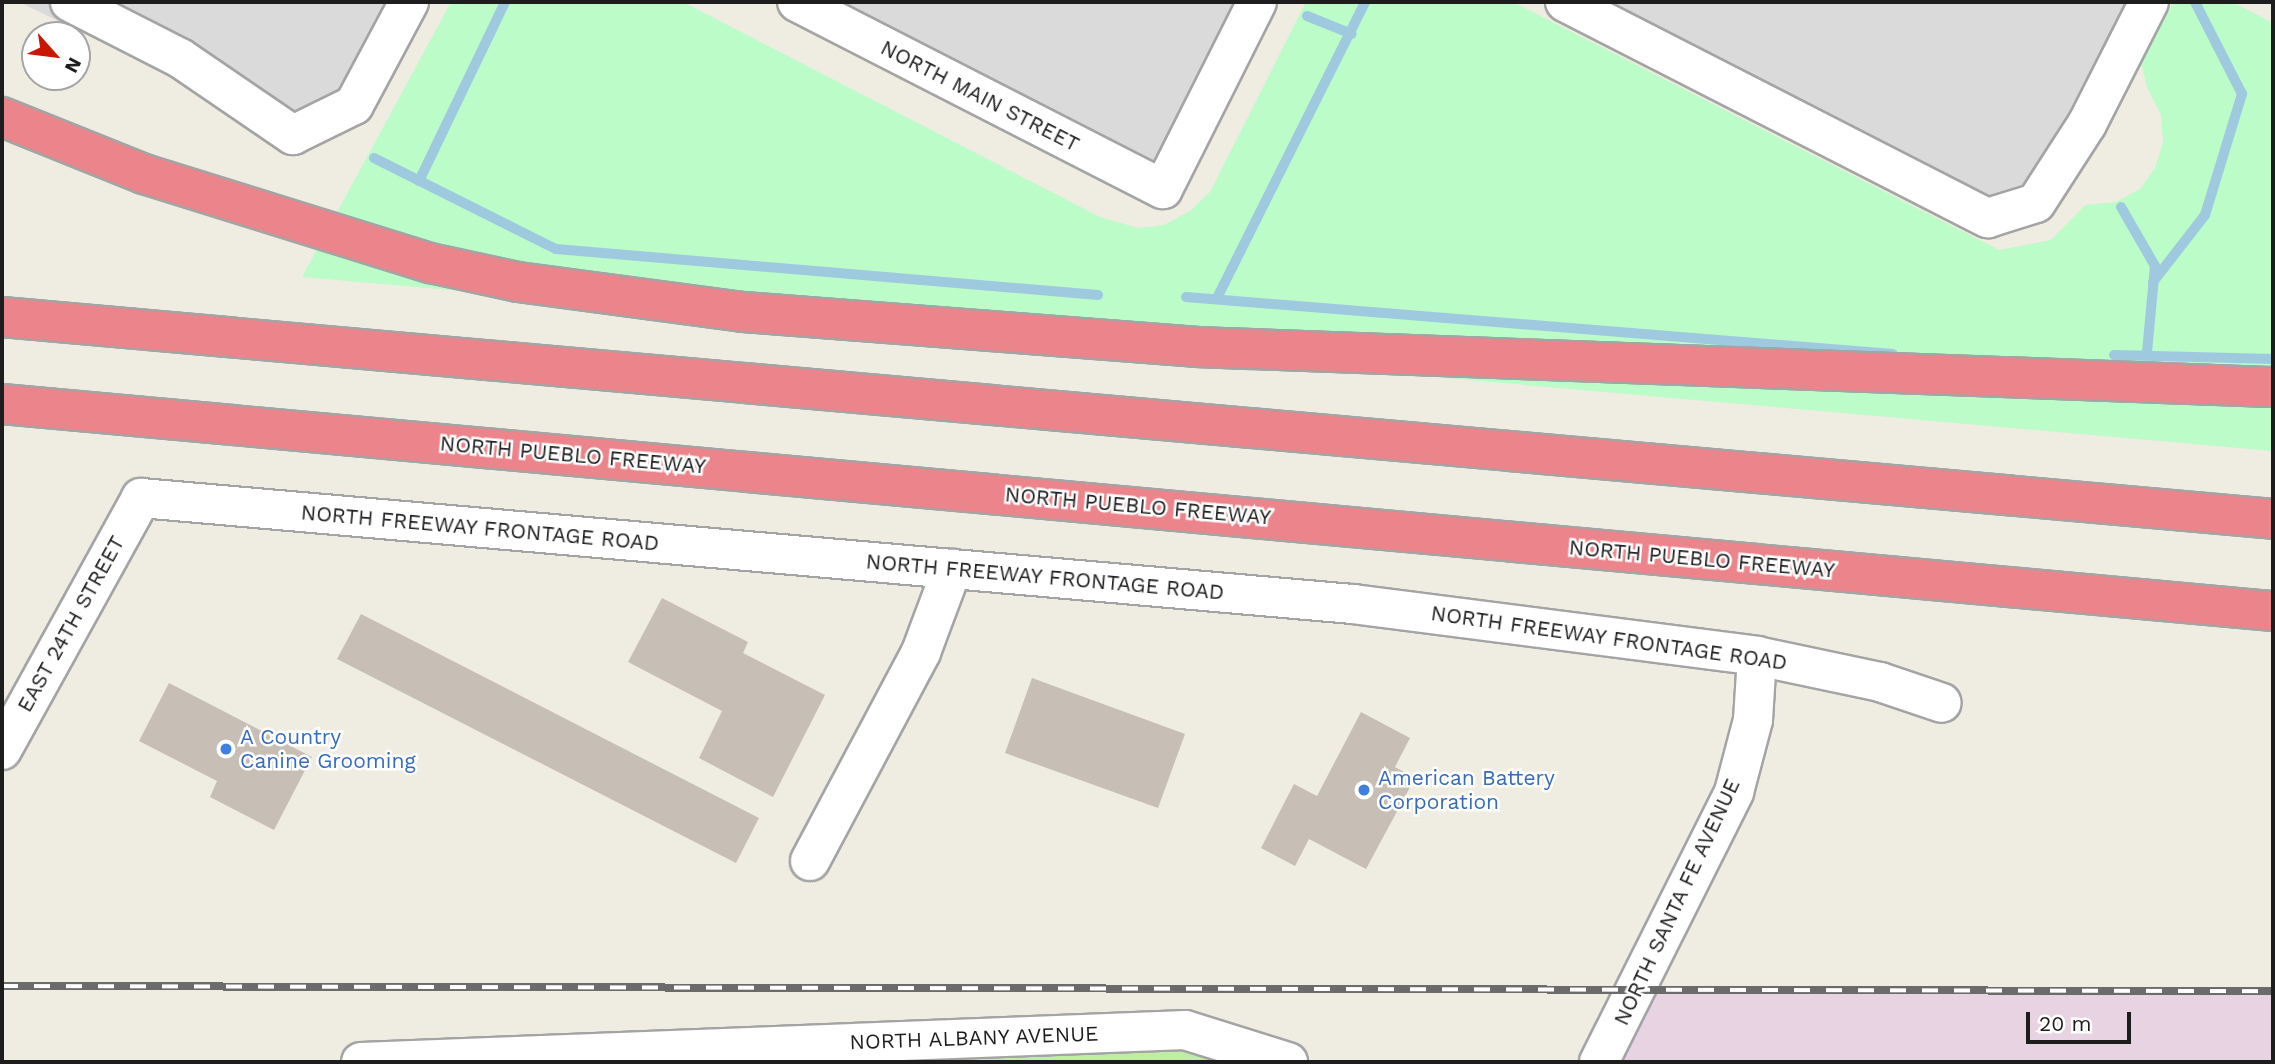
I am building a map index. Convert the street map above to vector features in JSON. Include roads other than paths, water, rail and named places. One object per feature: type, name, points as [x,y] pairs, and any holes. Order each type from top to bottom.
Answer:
[{"type":"highway","points":[[2,117],[144,174],[430,263],[518,282],[743,312],[1196,347],[2273,387]]},
{"type":"highway","points":[[2,317],[2273,519]]},
{"type":"highway","name":"NORTH PUEBLO FREEWAY","points":[[2,404],[2272,611]]},
{"type":"street","points":[[70,2],[180,58],[293,135],[354,105],[409,2]]},
{"type":"street","name":"NORTH MAIN STREET","points":[[797,2],[1163,189],[1257,2]]},
{"type":"street","points":[[1565,2],[1988,218],[2036,203],[2088,124],[2149,2]]},
{"type":"street","name":"NORTH FREEWAY FRONTAGE ROAD","points":[[141,498],[1353,604],[1757,656],[1880,682],[1942,703]]},
{"type":"street","name":"EAST 24TH STREET","points":[[2,750],[141,498]]},
{"type":"street","points":[[810,861],[921,652],[952,569]]},
{"type":"street","name":"NORTH SANTA FE AVENUE","points":[[1599,1062],[1734,792],[1753,720],[1757,656]]},
{"type":"street","name":"NORTH ALBANY AVENUE","points":[[361,1062],[1185,1030],[1288,1062]]},
{"type":"waterway","points":[[419,181],[505,2]]},
{"type":"waterway","points":[[1218,296],[1365,2]]},
{"type":"waterway","points":[[2153,282],[2205,215],[2242,94],[2195,2]]},
{"type":"waterway","points":[[1307,16],[1352,34]]},
{"type":"waterway","points":[[374,158],[556,249],[1098,295]]},
{"type":"waterway","points":[[2121,207],[2155,266],[2147,353]]},
{"type":"waterway","points":[[1186,297],[1893,354]]},
{"type":"waterway","points":[[2114,355],[2273,359]]},
{"type":"railway","points":[[2,986],[2273,991]]},
{"type":"place","name":"A Country Canine Grooming","points":[[226,749]]},
{"type":"place","name":"American Battery Corporation","points":[[1364,790]]}]
